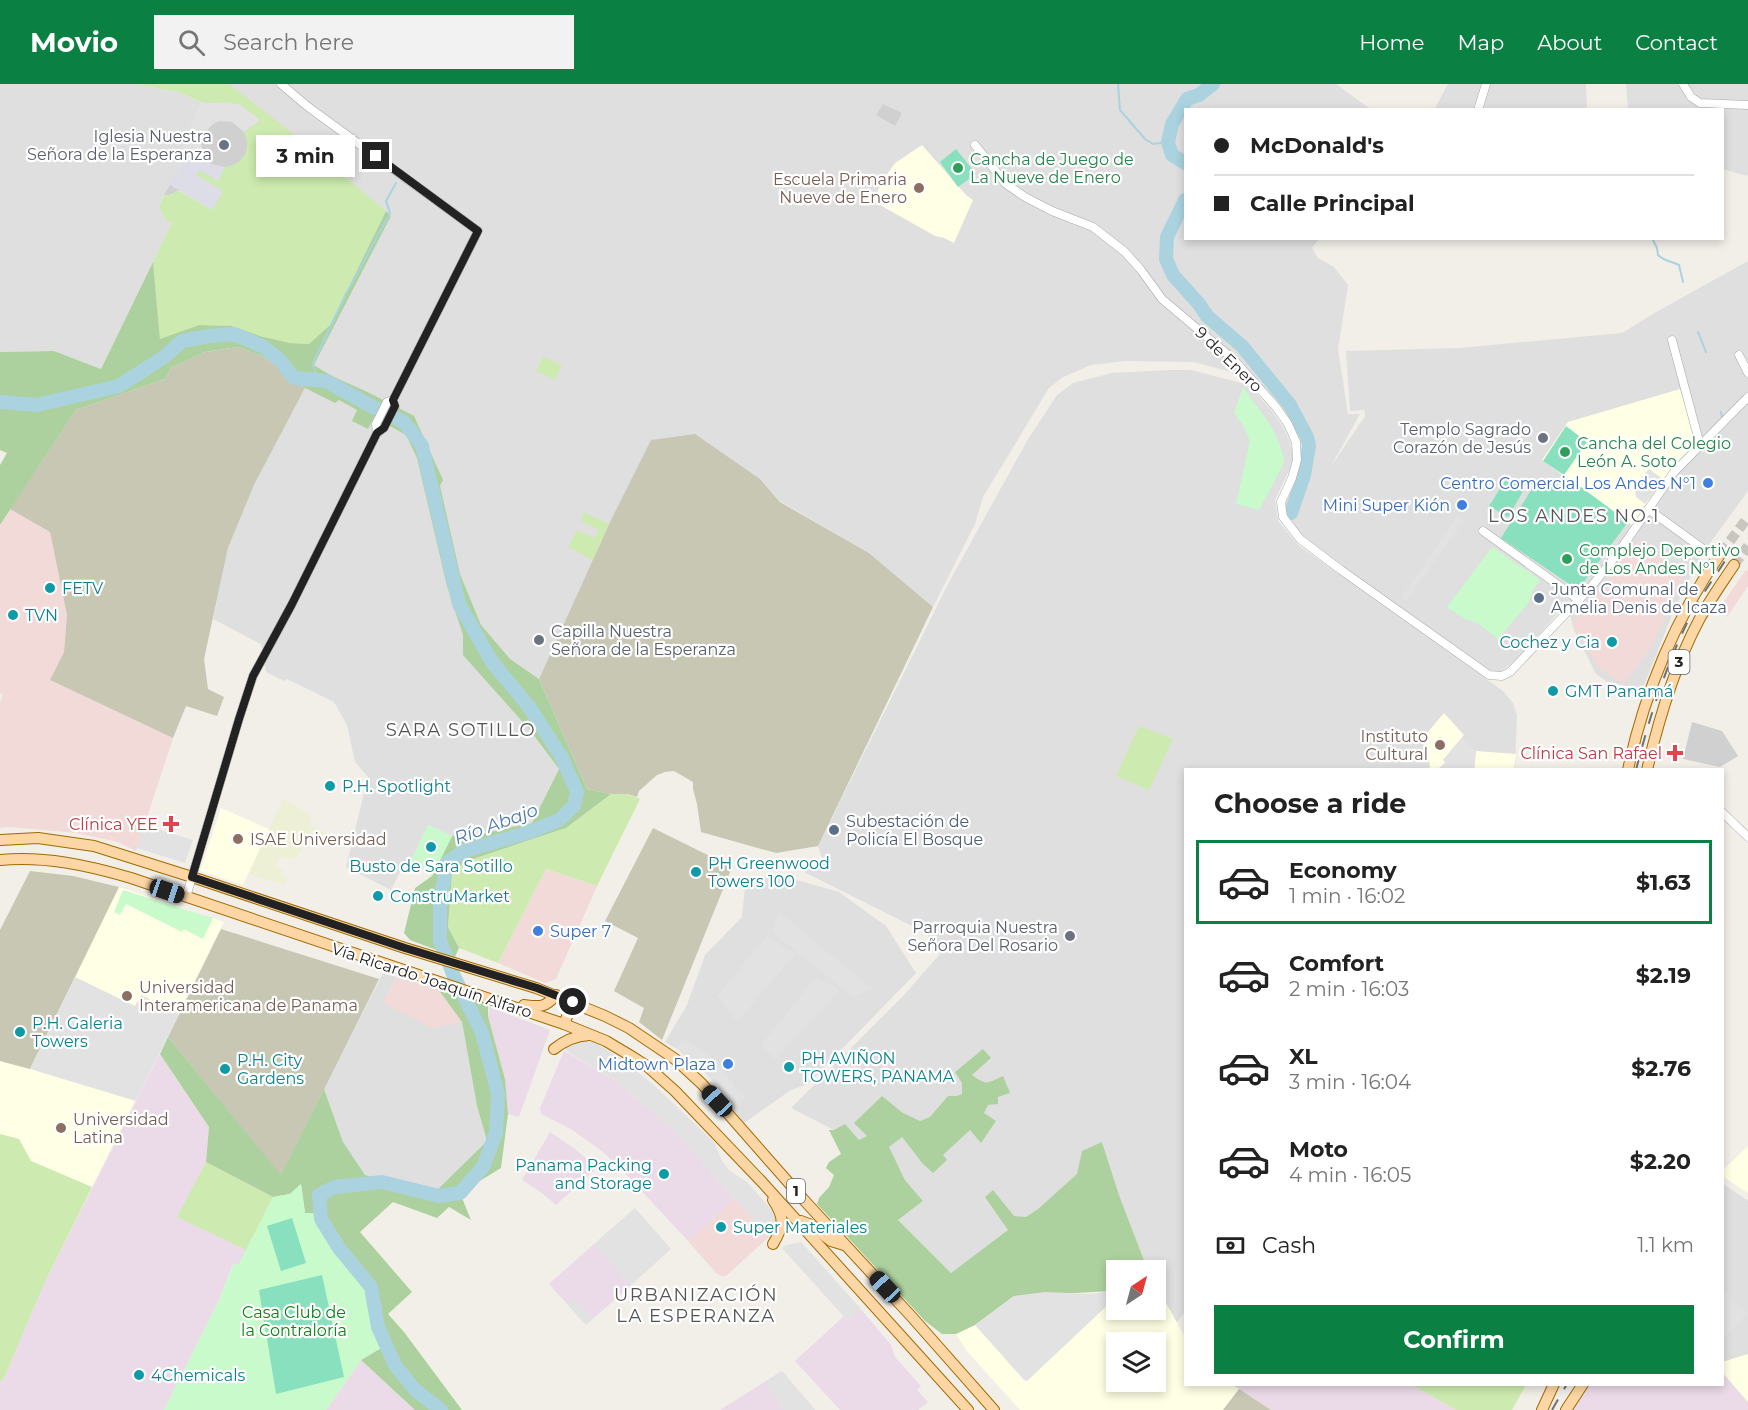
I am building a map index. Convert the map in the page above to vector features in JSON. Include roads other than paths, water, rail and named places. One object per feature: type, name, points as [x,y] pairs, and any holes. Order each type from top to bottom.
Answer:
[{"type":"main road","name":"3","points":[[1629,768],[1648,699],[1668,646],[1691,601],[1719,556]]},
{"type":"main road","name":"3","points":[[1647,768],[1657,723],[1678,663],[1700,618],[1734,565]]},
{"type":"main road","name":"Vía Ricardo Joaquín Alfaro","points":[[0,840],[38,838],[85,845],[537,988],[629,1028],[690,1072],[994,1410]]},
{"type":"main road","name":"Vía Ricardo Joaquín Alfaro","points":[[0,860],[28,858],[88,867],[131,878],[422,977],[498,1000],[593,1035],[639,1061],[675,1091],[762,1182],[968,1410]]},
{"type":"main road","points":[[498,1000],[536,1007],[549,1004],[556,995]]},
{"type":"main road","points":[[564,1024],[573,1002]]},
{"type":"main road","points":[[554,1049],[575,1037],[593,1035]]},
{"type":"main road","points":[[762,1182],[782,1217],[782,1226],[773,1244]]},
{"type":"main road","points":[[798,1221],[805,1222],[831,1241],[844,1245]]},
{"type":"main road","points":[[1541,1410],[1547,1386]]},
{"type":"main road","points":[[1541,1410],[1553,1386]]},
{"type":"main road","points":[[1568,1406],[1581,1386]]},
{"type":"street","points":[[186,897],[253,676],[292,604],[478,231],[307,106],[281,84]]},
{"type":"street","points":[[1479,108],[1486,84]]},
{"type":"street","points":[[1683,84],[1691,97],[1700,103],[1748,105]]},
{"type":"street","name":"9 de Enero","points":[[975,145],[1006,184],[1025,197],[1094,227],[1112,242],[1141,270],[1162,299],[1233,359],[1254,380],[1282,415],[1296,442],[1298,460],[1281,502],[1283,517],[1300,539],[1341,570],[1489,675],[1497,677],[1510,672],[1579,600]]},
{"type":"street","points":[[1672,340],[1700,445]]},
{"type":"street","points":[[1739,355],[1748,373]]},
{"type":"street","points":[[1483,531],[1579,600],[1611,561],[1674,472],[1748,397]]},
{"type":"street","points":[[1648,509],[1719,556]]},
{"type":"street","points":[[1724,814],[1748,837]]},
{"type":"waterway","points":[[1118,84],[1120,110],[1145,139],[1153,144],[1168,142]]},
{"type":"waterway","points":[[1184,162],[1172,155],[1168,142],[1172,124],[1187,99],[1199,95],[1213,84]]},
{"type":"waterway","points":[[317,381],[313,363],[346,294],[390,213],[386,201],[396,183]]},
{"type":"waterway","points":[[1184,202],[1167,237],[1166,259],[1173,275],[1207,316],[1242,346],[1290,405],[1307,437],[1309,446],[1304,475],[1291,513]]},
{"type":"waterway","points":[[1653,240],[1658,255],[1679,265],[1683,282]]},
{"type":"waterway","points":[[1698,332],[1706,352]]},
{"type":"waterway","name":"Río Abajo","points":[[0,402],[37,405],[119,386],[164,357],[182,341],[234,334],[262,346],[280,360],[294,378],[326,381],[404,422],[422,446],[459,604],[492,662],[530,708],[562,758],[577,792],[574,806],[559,820],[530,832],[464,851],[447,863],[440,901],[440,941],[453,974],[482,1033],[498,1094],[496,1133],[483,1167],[460,1193],[439,1196],[382,1182],[335,1187],[319,1195],[321,1219],[339,1248],[371,1287],[378,1327],[395,1365],[415,1390],[441,1410]]},
{"type":"waterway","points":[[1721,412],[1722,418]]},
{"type":"tunnel","points":[[1721,553],[1748,517]]},
{"type":"tunnel","points":[[1734,565],[1748,546]]},
{"type":"railway","points":[[1637,768],[1658,694],[1672,657],[1696,606],[1725,561]]},
{"type":"railway","points":[[1552,1410],[1566,1386]]},
{"type":"place","name":"Iglesia Nuestra Señora de la Esperanza","points":[[224,145]]},
{"type":"place","name":"Cancha de Juego de La Nueve de Enero","points":[[958,168]]},
{"type":"place","name":"Escuela Primaria Nueve de Enero","points":[[919,188]]},
{"type":"place","name":"Templo Sagrado Corazón de Jesús","points":[[1543,438]]},
{"type":"place","name":"Cancha del Colegio León A. Soto","points":[[1565,452]]},
{"type":"place","name":"Centro Comercial Los Andes N°1","points":[[1708,483]]},
{"type":"place","name":"Mini Super Kión","points":[[1462,505]]},
{"type":"place","name":"Complejo Deportivo de Los Andes N°1","points":[[1567,559]]},
{"type":"place","name":"FETV","points":[[50,588]]},
{"type":"place","name":"Junta Comunal de Amelia Denis de Icaza","points":[[1539,598]]},
{"type":"place","name":"TVN","points":[[13,615]]},
{"type":"place","name":"Capilla Nuestra Señora de la Esperanza","points":[[539,640]]},
{"type":"place","name":"Cochez y Cia","points":[[1612,642]]},
{"type":"place","name":"GMT Panamá","points":[[1553,691]]},
{"type":"place","name":"Instituto Cultural","points":[[1440,745]]},
{"type":"place","name":"Clínica San Rafael","points":[[1675,753]]},
{"type":"place","name":"P.H. Spotlight","points":[[330,786]]},
{"type":"place","name":"Clínica YEE","points":[[171,824]]},
{"type":"place","name":"Subestación de Policía El Bosque","points":[[834,830]]},
{"type":"place","name":"ISAE Universidad","points":[[238,839]]},
{"type":"place","name":"Busto de Sara Sotillo","points":[[431,847]]},
{"type":"place","name":"PH Greenwood Towers 100","points":[[696,872]]},
{"type":"place","name":"ConstruMarket","points":[[378,896]]},
{"type":"place","name":"Super 7","points":[[538,931]]},
{"type":"place","name":"Parroquia Nuestra Señora Del Rosario","points":[[1070,936]]},
{"type":"place","name":"Universidad Interamericana de Panama","points":[[127,996]]},
{"type":"place","name":"P.H. Galeria Towers","points":[[20,1032]]},
{"type":"place","name":"Midtown Plaza","points":[[728,1064]]},
{"type":"place","name":"PH AVIÑON TOWERS, PANAMA","points":[[789,1067]]},
{"type":"place","name":"P.H. City Gardens","points":[[225,1069]]},
{"type":"place","name":"Universidad Latina","points":[[61,1128]]},
{"type":"place","name":"Panama Packing and Storage","points":[[664,1174]]},
{"type":"place","name":"Super Materiales","points":[[721,1227]]},
{"type":"place","name":"4Chemicals","points":[[139,1375]]},
{"type":"district","name":"LOS ANDES NO.1","points":[[1574,516]]},
{"type":"district","name":"SARA SOTILLO","points":[[461,730]]},
{"type":"district","name":"URBANIZACIÓN LA ESPERANZA","points":[[696,1305]]},
{"type":"park label","name":"Casa Club de la Contraloría","points":[[294,1321]]}]
